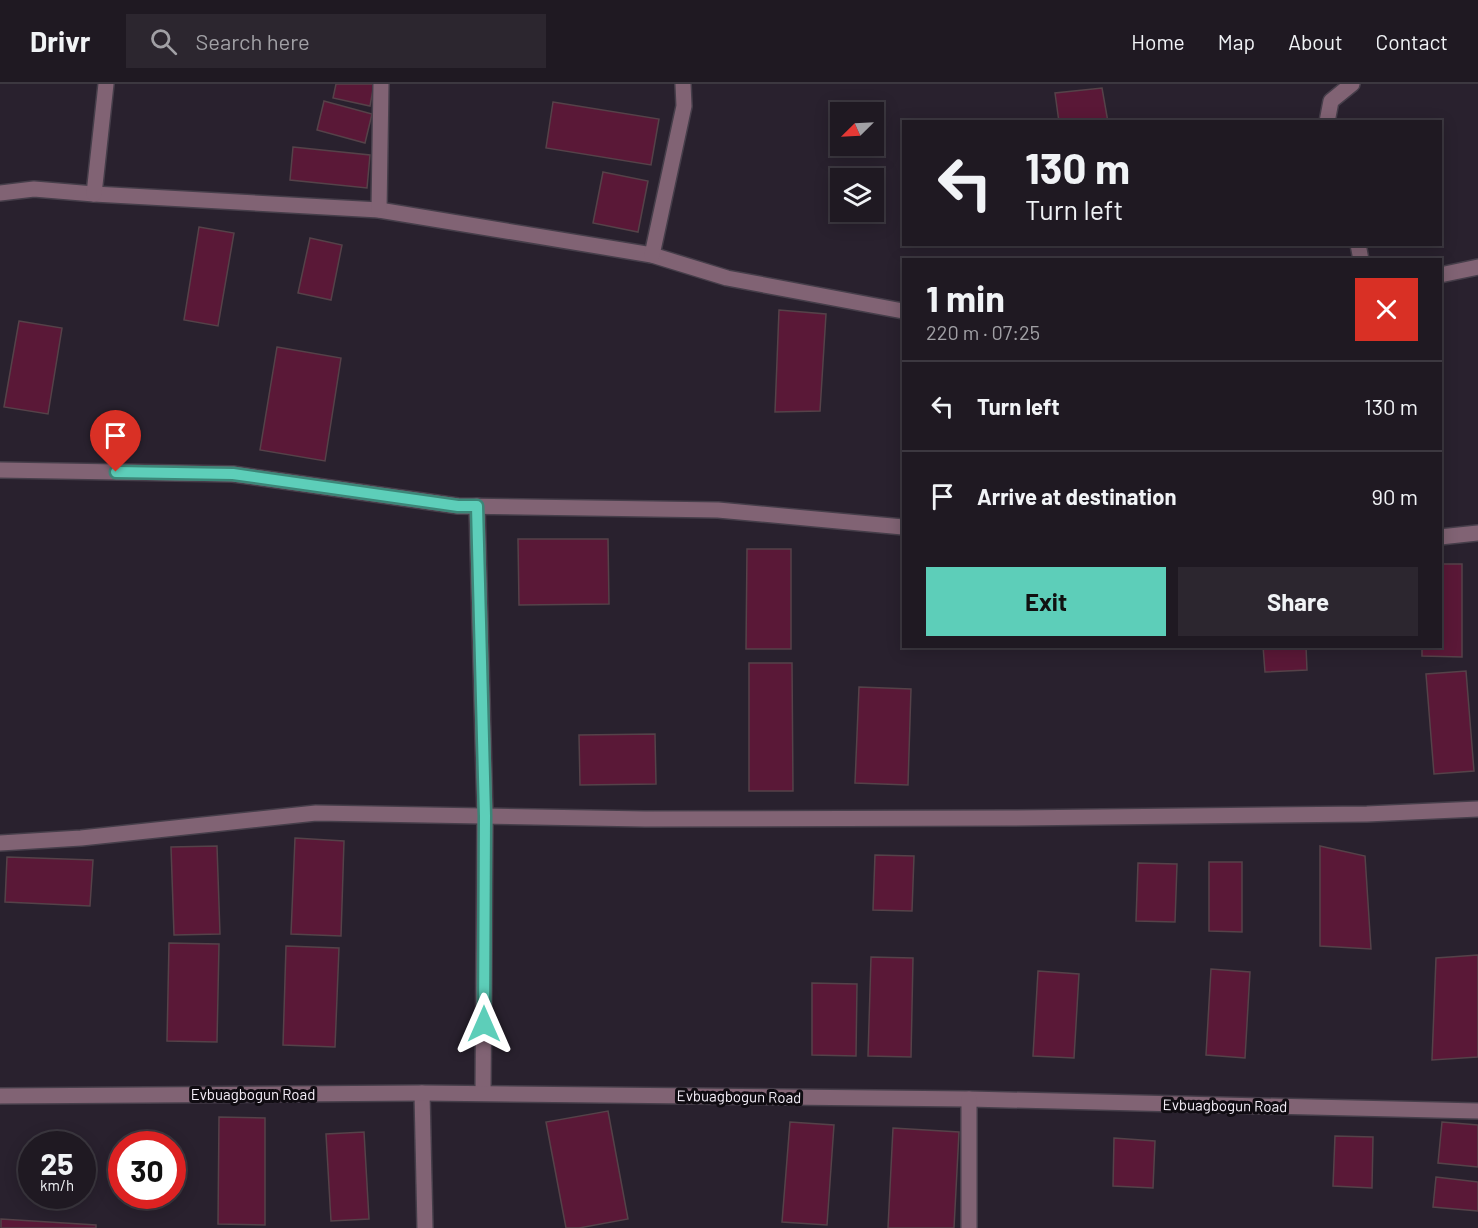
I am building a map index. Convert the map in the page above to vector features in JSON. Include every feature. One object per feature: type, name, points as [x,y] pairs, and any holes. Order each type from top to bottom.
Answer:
[{"type":"street","points":[[93,194],[105,84]]},
{"type":"street","points":[[379,210],[381,84]]},
{"type":"street","points":[[652,255],[684,106],[683,84]]},
{"type":"street","points":[[1327,120],[1331,100],[1352,84]]},
{"type":"street","points":[[0,193],[34,189],[379,210],[652,255],[727,278],[902,311]]},
{"type":"street","points":[[1442,275],[1478,267]]},
{"type":"street","points":[[0,470],[233,474],[458,506],[718,510],[902,527]]},
{"type":"street","points":[[477,506],[485,816],[483,1094]]},
{"type":"street","points":[[1442,537],[1478,533]]},
{"type":"street","points":[[0,843],[81,838],[316,813],[645,819],[1030,818],[1367,814],[1478,809]]},
{"type":"street","points":[[422,1093],[425,1228]]},
{"type":"street","name":"Evbuagbogun Road","points":[[0,1096],[422,1093],[969,1099],[1478,1111]]},
{"type":"street","points":[[969,1099],[969,1228]]},
{"type":"building","points":[[336,84],[374,84],[370,106],[333,98]]},
{"type":"building","points":[[1102,88],[1108,120],[1059,120],[1055,93]]},
{"type":"building","points":[[324,101],[372,114],[365,143],[317,130]]},
{"type":"building","points":[[553,102],[659,119],[651,165],[546,148]]},
{"type":"building","points":[[293,147],[370,155],[367,188],[290,180]]},
{"type":"building","points":[[603,172],[648,181],[638,232],[593,223]]},
{"type":"building","points":[[199,227],[234,233],[218,326],[184,320]]},
{"type":"building","points":[[310,238],[342,245],[331,300],[298,293]]},
{"type":"building","points":[[779,310],[826,314],[820,411],[775,412]]},
{"type":"building","points":[[19,321],[62,328],[48,414],[4,407]]},
{"type":"building","points":[[277,347],[341,358],[325,461],[260,450]]},
{"type":"building","points":[[518,539],[608,539],[609,604],[519,605]]},
{"type":"building","points":[[747,549],[791,549],[791,649],[746,649]]},
{"type":"building","points":[[1442,564],[1462,564],[1462,657],[1422,656],[1422,648],[1442,648]]},
{"type":"building","points":[[1263,648],[1306,648],[1307,670],[1265,672]]},
{"type":"building","points":[[749,663],[792,663],[793,791],[749,791]]},
{"type":"building","points":[[1466,671],[1474,771],[1434,774],[1426,674]]},
{"type":"building","points":[[859,687],[911,689],[908,785],[855,783]]},
{"type":"building","points":[[655,734],[656,784],[580,785],[579,735]]},
{"type":"building","points":[[295,838],[344,841],[341,936],[291,934]]},
{"type":"building","points":[[217,846],[220,934],[174,935],[171,847]]},
{"type":"building","points":[[1320,846],[1365,856],[1371,949],[1320,946]]},
{"type":"building","points":[[875,855],[914,856],[912,911],[873,910]]},
{"type":"building","points":[[7,857],[93,860],[90,906],[5,902]]},
{"type":"building","points":[[1209,862],[1242,862],[1242,932],[1209,931]]},
{"type":"building","points":[[1138,863],[1177,864],[1175,922],[1136,921]]},
{"type":"building","points":[[169,943],[219,944],[217,1042],[167,1041]]},
{"type":"building","points":[[286,946],[339,948],[335,1047],[283,1045]]},
{"type":"building","points":[[1478,955],[1478,1057],[1432,1060],[1436,958]]},
{"type":"building","points":[[871,957],[913,958],[911,1057],[868,1056]]},
{"type":"building","points":[[1211,969],[1250,972],[1245,1058],[1206,1055]]},
{"type":"building","points":[[1038,971],[1079,974],[1074,1058],[1033,1056]]},
{"type":"building","points":[[812,983],[857,984],[856,1056],[812,1055]]},
{"type":"building","points":[[608,1111],[628,1219],[579,1228],[566,1228],[546,1122]]},
{"type":"building","points":[[219,1117],[265,1118],[265,1225],[218,1224]]},
{"type":"building","points":[[790,1122],[834,1125],[827,1225],[782,1222]]},
{"type":"building","points":[[1442,1122],[1478,1125],[1478,1167],[1438,1163]]},
{"type":"building","points":[[893,1128],[959,1132],[954,1228],[888,1228]]},
{"type":"building","points":[[364,1132],[369,1219],[331,1221],[326,1134]]},
{"type":"building","points":[[1335,1136],[1373,1137],[1372,1188],[1333,1186]]},
{"type":"building","points":[[1114,1138],[1155,1141],[1153,1188],[1113,1186]]},
{"type":"building","points":[[1436,1177],[1478,1182],[1478,1211],[1433,1207]]},
{"type":"building","points":[[1,1219],[96,1225],[96,1228],[1,1228]]},
{"type":"route","points":[[116,472],[233,474],[458,506],[477,506],[485,816],[484,1024]]}]
